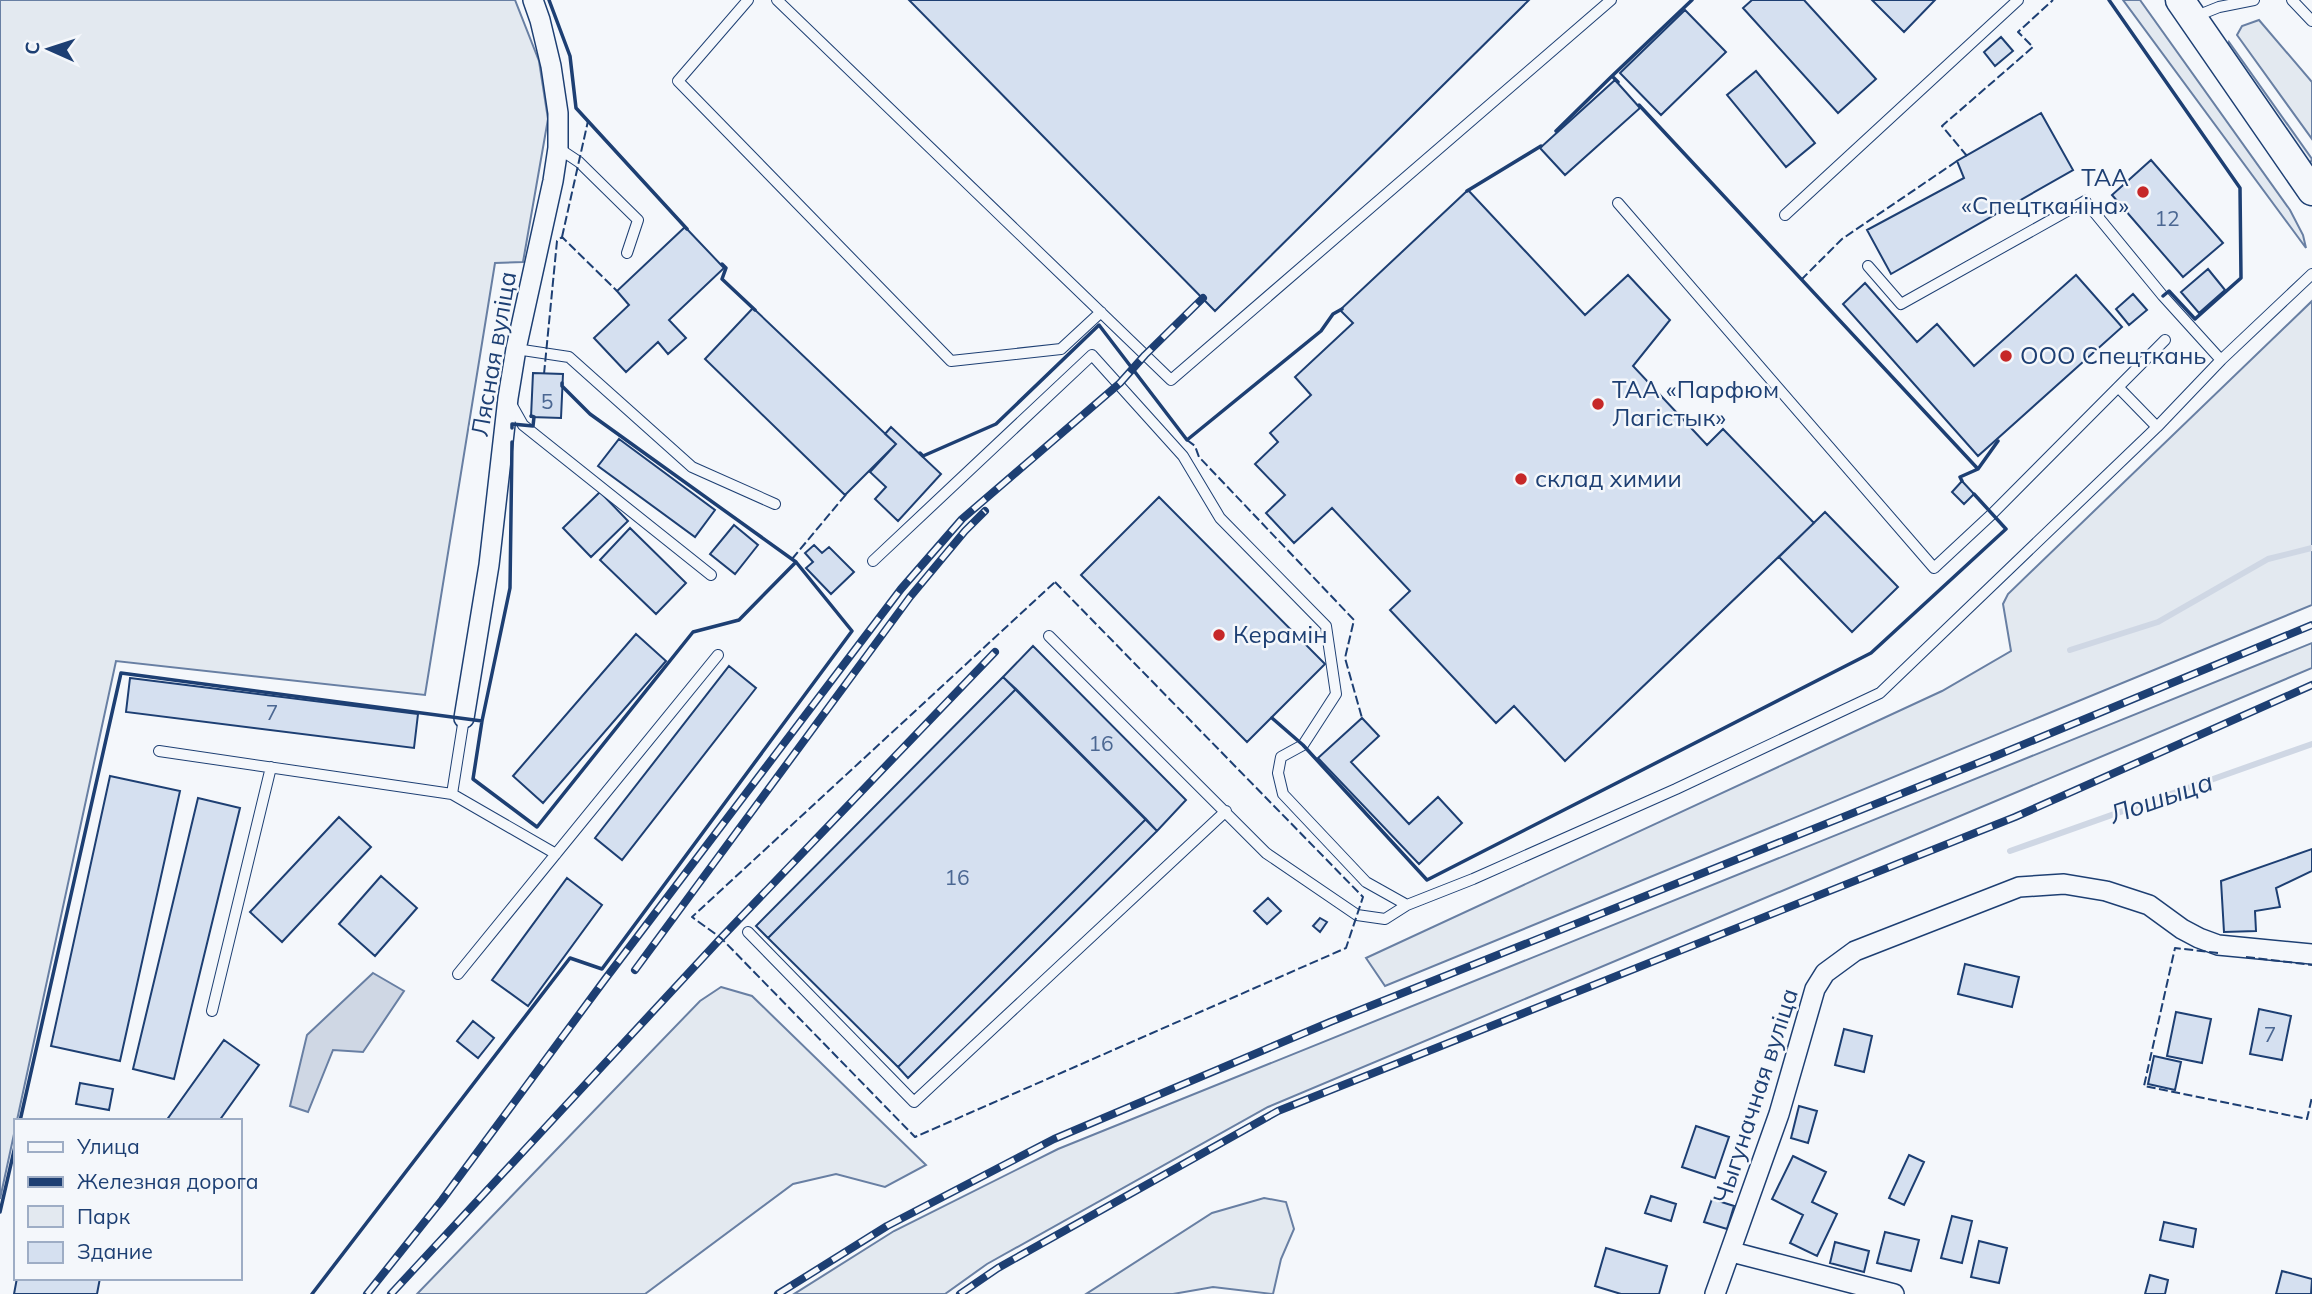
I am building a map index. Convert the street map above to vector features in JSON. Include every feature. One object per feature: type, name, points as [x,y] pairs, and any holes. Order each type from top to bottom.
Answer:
[{"type":"street","name":"Лясная вуліца","points":[[464,718],[489,565],[516,349],[558,148],[558,113],[553,78],[533,0]]},
{"type":"street","points":[[2186,9],[2312,191]]},
{"type":"street","name":"Чыгуначная вуліца","points":[[1715,1294],[1779,1114],[1815,989],[1825,973],[1855,951],[2019,887],[2064,884],[2106,891],[2149,905],[2199,939],[2218,945],[2312,954]]},
{"type":"street","points":[[1732,1252],[1894,1294]]},
{"type":"lane","points":[[748,0],[678,81],[951,360],[1061,349],[1101,313]]},
{"type":"lane","points":[[777,0],[1171,380],[1611,0]]},
{"type":"lane","points":[[1785,215],[2018,0]]},
{"type":"lane","points":[[2186,9],[2219,7],[2254,0]]},
{"type":"lane","points":[[2292,0],[2312,20]]},
{"type":"lane","points":[[558,148],[579,162],[638,220],[627,253]]},
{"type":"lane","points":[[1868,266],[1901,304],[2085,201],[2163,296],[2221,360]]},
{"type":"lane","points":[[1618,203],[1934,568],[1992,514],[2165,340]]},
{"type":"lane","points":[[1049,636],[1266,853],[1357,915],[1385,919],[1407,905],[1473,879],[1676,789],[1880,693],[2312,274]]},
{"type":"lane","points":[[516,349],[569,357],[692,467],[775,504]]},
{"type":"lane","points":[[873,561],[1092,355],[1183,456],[1220,518],[1326,626],[1336,694],[1303,745],[1281,757],[1278,773],[1283,793],[1366,882],[1407,905]]},
{"type":"lane","points":[[2119,388],[2157,427]]},
{"type":"lane","points":[[508,398],[523,425],[711,575]]},
{"type":"lane","points":[[458,974],[718,655]]},
{"type":"lane","points":[[452,794],[464,718]]},
{"type":"lane","points":[[159,751],[452,794],[556,854]]},
{"type":"lane","points":[[212,1010],[271,767]]},
{"type":"lane","points":[[748,932],[914,1102],[1226,811]]},
{"type":"green space","points":[[0,0],[515,0],[539,61],[548,119],[523,262],[495,263],[425,695],[116,661],[17,1119],[14,1119],[14,1134],[0,1199]]},
{"type":"green space","points":[[2123,0],[2140,0],[2290,210],[2303,235],[2306,248]]},
{"type":"green space","points":[[2259,20],[2312,82],[2312,139],[2237,35],[2242,26]]},
{"type":"green space","points":[[2229,42],[2312,159],[2309,166],[2228,46]]},
{"type":"green space","points":[[2312,301],[2312,605],[1385,986],[1366,958],[1942,691],[2011,651],[2003,604],[2008,594]]},
{"type":"green space","points":[[2312,643],[2312,668],[1268,1107],[987,1264],[945,1294],[794,1294],[894,1231],[1058,1149]]},
{"type":"green space","points":[[721,987],[752,996],[926,1165],[885,1187],[836,1174],[793,1184],[645,1294],[417,1294],[700,1001]]},
{"type":"green space","points":[[1264,1198],[1286,1202],[1294,1229],[1281,1259],[1273,1294],[1213,1287],[1173,1294],[1086,1294],[1212,1213]]},
{"type":"shaded area","points":[[373,973],[404,991],[363,1052],[333,1050],[308,1112],[290,1106],[307,1035]]},
{"type":"building","points":[[909,0],[1529,0],[1215,311]]},
{"type":"building","points":[[1752,0],[1804,0],[1876,79],[1838,113],[1743,8]]},
{"type":"building","points":[[1872,0],[1935,0],[1904,32]]},
{"type":"building","points":[[1685,10],[1726,52],[1661,115],[1620,73]]},
{"type":"building","points":[[2001,37],[2013,51],[1995,66],[1984,52]]},
{"type":"building","points":[[1756,71],[1815,143],[1786,167],[1727,95]]},
{"type":"building","points":[[1615,80],[1640,108],[1565,175],[1540,148]]},
{"type":"building","points":[[2041,113],[2073,170],[1891,274],[1867,230],[1964,178],[1957,161]]},
{"type":"building","points":[[2151,160],[2223,243],[2183,277],[2112,195]]},
{"type":"building","name":"склад химии","points":[[1468,190],[1585,315],[1628,275],[1670,320],[1633,366],[1707,445],[1723,429],[1814,523],[1565,761],[1514,706],[1496,723],[1390,610],[1410,591],[1332,508],[1294,543],[1266,513],[1285,495],[1255,464],[1278,442],[1270,433],[1311,395],[1295,377],[1353,323],[1340,310]]},
{"type":"building","points":[[685,227],[724,268],[669,320],[686,338],[668,354],[658,342],[626,372],[594,338],[629,305],[617,291]]},
{"type":"building","points":[[2208,269],[2225,290],[2199,313],[2181,292]]},
{"type":"building","points":[[2076,275],[2122,327],[1978,456],[1843,304],[1865,283],[1917,342],[1937,324],[1974,366]]},
{"type":"building","points":[[2133,294],[2147,310],[2129,325],[2116,309]]},
{"type":"building","points":[[753,308],[896,444],[845,495],[705,359]]},
{"type":"building","points":[[533,373],[563,374],[561,418],[531,417]]},
{"type":"building","points":[[891,427],[941,474],[898,521],[875,499],[886,487],[870,472],[896,444],[885,434]]},
{"type":"building","points":[[619,439],[715,510],[695,537],[598,466]]},
{"type":"building","points":[[1962,481],[1974,494],[1964,504],[1952,492]]},
{"type":"building","points":[[600,492],[628,521],[591,557],[563,528]]},
{"type":"building","name":"Керамін","points":[[1159,497],[1325,664],[1247,742],[1081,575]]},
{"type":"building","points":[[1825,512],[1898,587],[1852,632],[1779,557]]},
{"type":"building","points":[[734,525],[758,545],[735,574],[710,554]]},
{"type":"building","points":[[630,528],[686,583],[656,614],[600,560]]},
{"type":"building","points":[[814,545],[822,553],[829,547],[854,572],[831,594],[806,568],[813,562],[805,553]]},
{"type":"building","points":[[636,634],[666,661],[543,803],[513,776]]},
{"type":"building","points":[[1033,646],[1186,800],[1157,831],[1003,677]]},
{"type":"building","points":[[729,666],[756,688],[622,860],[595,838]]},
{"type":"building","points":[[1003,677],[1016,689],[768,938],[756,926]]},
{"type":"building","points":[[130,678],[418,714],[414,748],[126,712]]},
{"type":"building","points":[[1016,689],[1146,819],[898,1067],[768,938]]},
{"type":"building","points":[[1362,718],[1379,736],[1351,762],[1409,824],[1438,797],[1462,823],[1419,864],[1318,758]]},
{"type":"building","points":[[110,776],[180,791],[120,1061],[51,1046]]},
{"type":"building","points":[[198,798],[240,808],[174,1079],[133,1069]]},
{"type":"building","points":[[339,817],[371,847],[282,942],[250,912]]},
{"type":"building","points":[[1146,819],[1157,831],[908,1078],[898,1067]]},
{"type":"building","points":[[2312,849],[2312,871],[2276,888],[2280,907],[2255,911],[2256,931],[2224,932],[2221,881]]},
{"type":"building","points":[[381,876],[417,908],[375,956],[339,924]]},
{"type":"building","points":[[567,878],[602,905],[528,1006],[492,980]]},
{"type":"building","points":[[1268,898],[1281,911],[1267,924],[1254,911]]},
{"type":"building","points":[[1320,918],[1327,922],[1320,932],[1313,926]]},
{"type":"building","points":[[1965,964],[2019,977],[2012,1007],[1958,994]]},
{"type":"building","points":[[2259,1009],[2291,1016],[2282,1060],[2250,1054]]},
{"type":"building","points":[[2176,1012],[2211,1019],[2202,1063],[2167,1056]]},
{"type":"building","points":[[473,1021],[494,1038],[478,1058],[457,1041]]},
{"type":"building","points":[[1844,1029],[1872,1036],[1864,1072],[1835,1065]]},
{"type":"building","points":[[224,1040],[259,1065],[220,1119],[167,1119]]},
{"type":"building","points":[[2154,1056],[2181,1062],[2175,1090],[2148,1084]]},
{"type":"building","points":[[80,1083],[113,1089],[109,1110],[76,1104]]},
{"type":"building","points":[[1799,1106],[1817,1111],[1808,1143],[1791,1138]]},
{"type":"building","points":[[1696,1126],[1729,1137],[1715,1178],[1682,1167]]},
{"type":"building","points":[[1909,1155],[1924,1162],[1904,1205],[1889,1198]]},
{"type":"building","points":[[1793,1156],[1826,1172],[1812,1202],[1837,1214],[1817,1256],[1790,1243],[1803,1215],[1772,1199]]},
{"type":"building","points":[[1651,1196],[1676,1204],[1671,1221],[1645,1213]]},
{"type":"building","points":[[1712,1199],[1734,1206],[1727,1229],[1704,1222]]},
{"type":"building","points":[[1952,1216],[1972,1221],[1962,1263],[1941,1258]]},
{"type":"building","points":[[2164,1222],[2196,1229],[2193,1247],[2160,1240]]},
{"type":"building","points":[[1885,1232],[1919,1240],[1911,1271],[1877,1263]]},
{"type":"building","points":[[1979,1241],[2007,1248],[1999,1283],[1971,1277]]},
{"type":"building","points":[[1835,1242],[1869,1251],[1864,1272],[1830,1263]]},
{"type":"building","points":[[1606,1248],[1667,1266],[1659,1294],[1621,1294],[1595,1286]]},
{"type":"building","points":[[2282,1271],[2312,1279],[2311,1294],[2276,1294]]},
{"type":"building","points":[[2150,1275],[2168,1280],[2165,1294],[2145,1294]]},
{"type":"building","points":[[17,1280],[100,1280],[97,1294],[14,1294]]},
{"type":"waterway","points":[[2070,650],[2158,622],[2268,559],[2312,548]]},
{"type":"waterway","name":"Лошыца","points":[[2010,851],[2312,744]]},
{"type":"railway","points":[[367,1294],[442,1200],[606,978],[901,589],[962,519],[1120,383],[1203,298]]},
{"type":"railway","points":[[635,970],[910,597],[985,511]]},
{"type":"railway","points":[[778,1294],[887,1226],[1054,1139],[1330,1022],[1993,757],[2312,625]]},
{"type":"railway","points":[[391,1294],[721,938],[995,652]]},
{"type":"railway","points":[[960,1294],[998,1268],[1278,1111],[2015,817],[2312,685]]},
{"type":"fence","points":[[1967,156],[1942,126],[2033,47],[2018,32],[2053,0]]},
{"type":"fence","points":[[562,237],[588,121]]},
{"type":"fence","points":[[1801,280],[1842,239],[1957,161]]},
{"type":"fence","points":[[544,374],[557,241],[562,237],[617,291]]},
{"type":"fence","points":[[1187,440],[1195,446],[1199,457],[1354,620],[1345,658],[1362,718]]},
{"type":"fence","points":[[792,559],[848,492]]},
{"type":"fence","points":[[1055,582],[1363,897],[1346,948],[915,1137],[721,938],[692,917],[1055,582]]},
{"type":"fence","points":[[2218,953],[2175,948],[2144,1086],[2307,1119],[2312,1097]]},
{"type":"fence","points":[[2246,957],[2312,965]]},
{"type":"wall","points":[[549,0],[570,56],[576,108],[687,229]]},
{"type":"wall","points":[[1612,76],[1692,0]]},
{"type":"wall","points":[[2109,0],[2240,188],[2241,278],[2195,319],[2169,291],[2163,296]]},
{"type":"wall","points":[[1556,131],[1612,76],[1618,82]]},
{"type":"wall","points":[[1639,105],[1978,469],[1960,477],[1962,481]]},
{"type":"wall","points":[[1467,191],[1541,146]]},
{"type":"wall","points":[[722,264],[726,268],[722,279],[755,310]]},
{"type":"wall","points":[[920,453],[923,456],[996,424],[1099,325],[1187,440],[1321,331],[1333,314],[1342,309]]},
{"type":"wall","points":[[312,1294],[570,958],[602,969],[852,631],[796,562],[590,414],[562,383]]},
{"type":"wall","points":[[512,428],[512,424],[533,426],[534,417],[531,416]]},
{"type":"wall","points":[[1978,469],[1998,441]]},
{"type":"wall","points":[[20,1119],[121,673],[482,721],[510,588],[512,442]]},
{"type":"wall","points":[[1272,718],[1303,745],[1427,880],[1871,653],[2006,529],[1974,494]]},
{"type":"wall","points":[[482,721],[473,779],[537,827],[693,632],[739,620],[796,562]]},
{"type":"wall","points":[[0,1212],[14,1151]]},
{"type":"place","name":"ТАА «Спецтканіна»","points":[[2143,192]]},
{"type":"place","name":"ООО Спецткань","points":[[2006,356]]},
{"type":"place","name":"ТАА «Парфюм Лагістык»","points":[[1598,404]]},
{"type":"place","name":"склад химии","points":[[1521,479]]},
{"type":"place","name":"Керамін","points":[[1219,635]]}]
